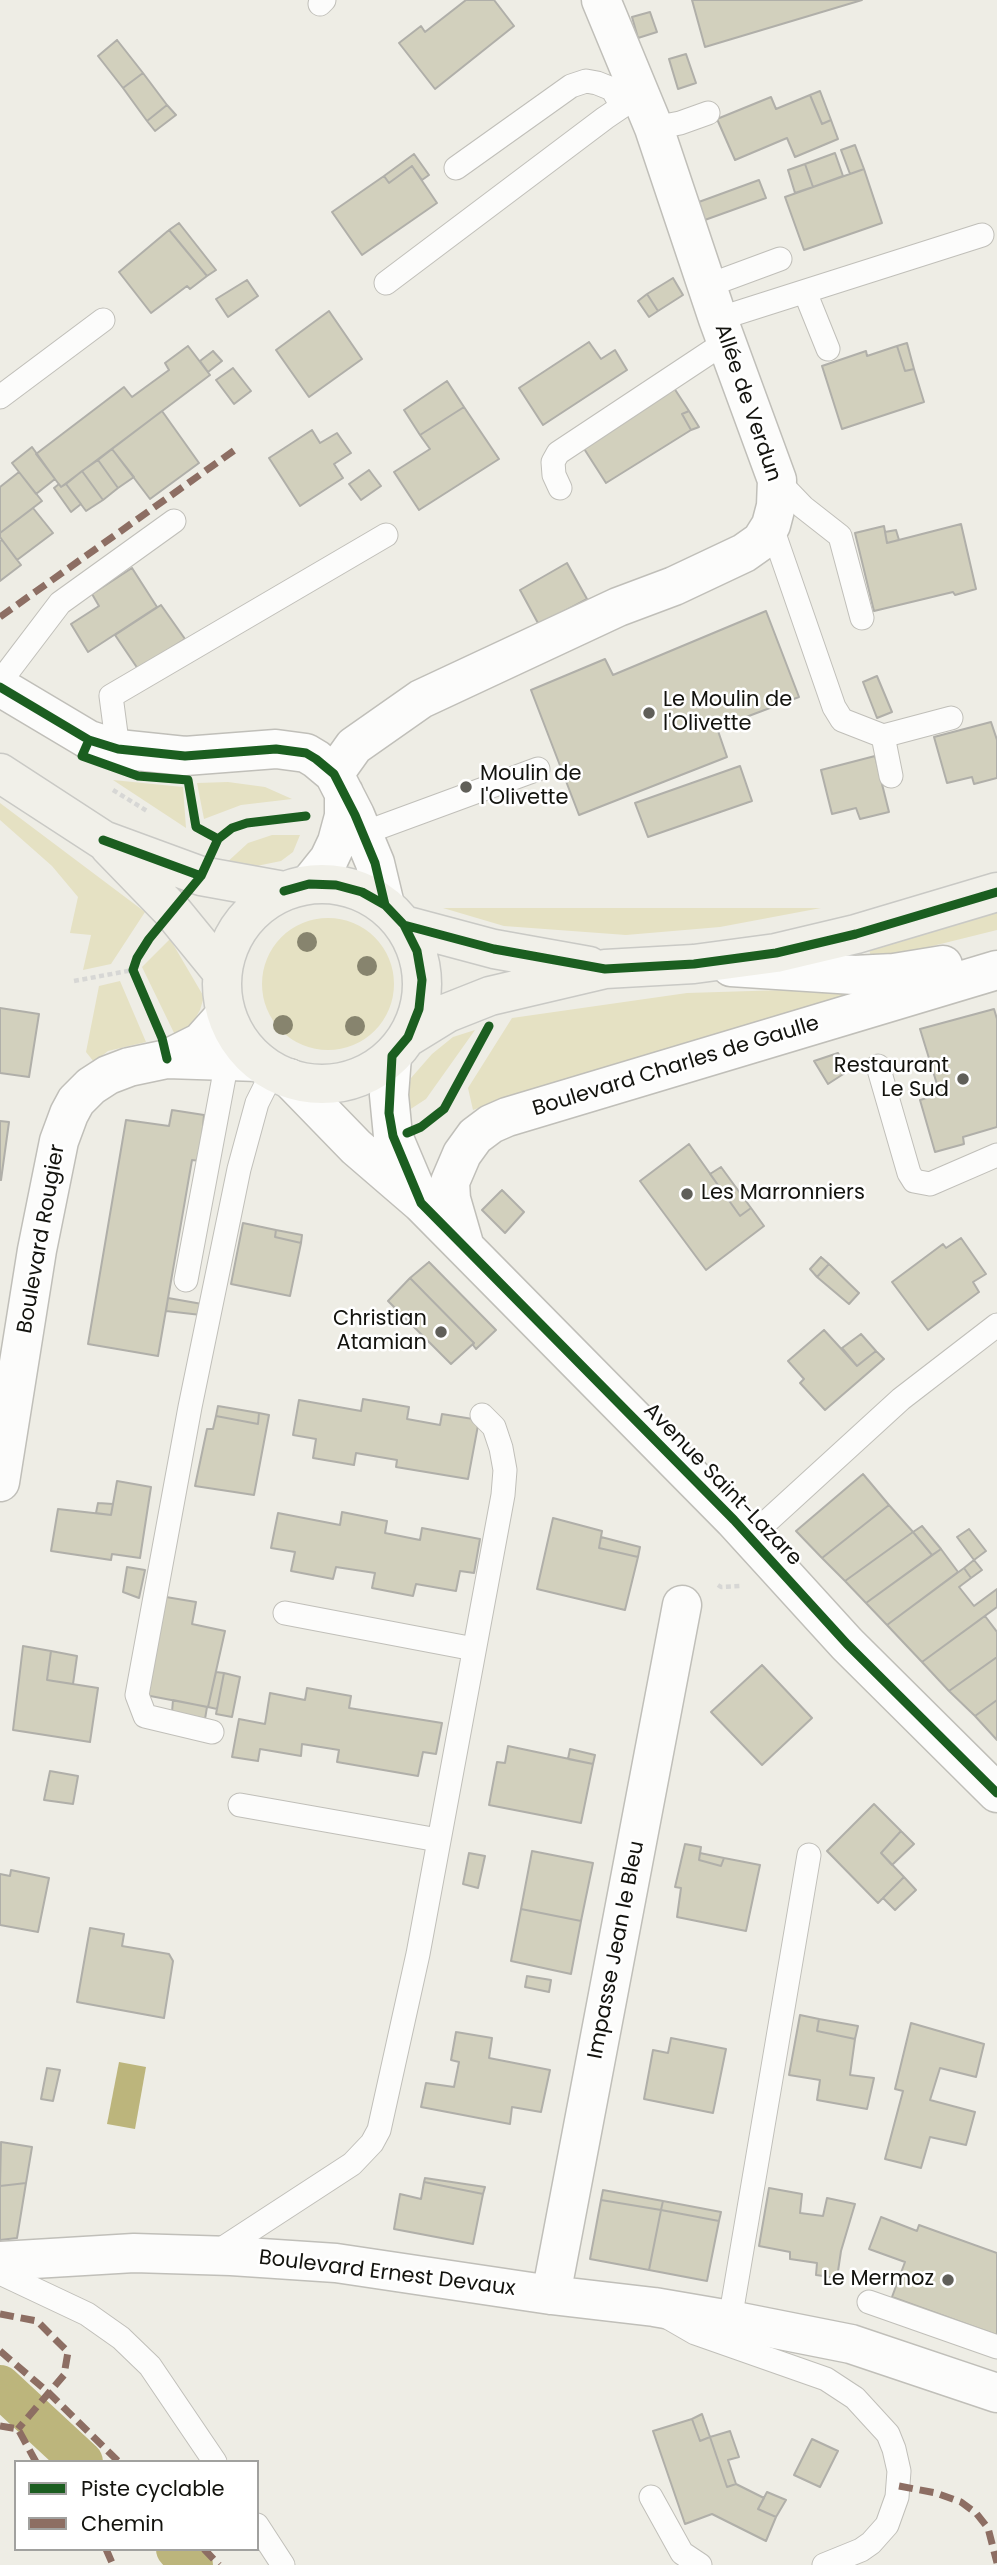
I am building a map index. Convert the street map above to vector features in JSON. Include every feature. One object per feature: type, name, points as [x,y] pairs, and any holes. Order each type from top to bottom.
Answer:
[{"type":"main road","points":[[0,773],[103,840],[173,912],[222,972]]},
{"type":"main road","points":[[103,840],[201,876],[296,888],[336,885],[349,888],[362,892],[394,915],[494,949],[605,969]]},
{"type":"main road","points":[[296,888],[261,905],[242,924],[229,947],[222,972],[222,993],[226,1014],[239,1040],[262,1068],[316,1084],[344,1082],[370,1072],[400,1046],[447,1013],[490,996],[605,969],[694,964],[776,953],[856,934],[997,892]]},
{"type":"main road","points":[[394,915],[417,951],[422,980],[419,1009],[400,1046]]},
{"type":"street","name":"Allée de Verdun","points":[[601,0],[638,110],[777,480],[776,506],[771,525]]},
{"type":"street","points":[[296,888],[329,859],[337,842],[344,816],[339,784],[354,746],[421,699],[618,607],[674,586],[744,553],[761,541],[771,525]]},
{"type":"street","points":[[0,687],[89,740],[118,749],[186,756],[276,749],[306,753],[339,784],[364,833],[394,915]]},
{"type":"street","points":[[694,964],[873,975],[913,971],[997,956]]},
{"type":"street","name":"Boulevard Charles de Gaulle","points":[[466,1249],[451,1199],[450,1182],[462,1154],[475,1136],[491,1124],[997,970]]},
{"type":"street","name":"Boulevard Rougier","points":[[0,1482],[9,1376],[59,1141],[69,1114],[76,1101],[91,1086],[108,1075],[129,1067],[167,1059],[201,1042],[226,1014]]},
{"type":"street","points":[[400,1046],[388,1096],[393,1136],[421,1203]]},
{"type":"street","name":"Boulevard Rougier","points":[[167,1059],[262,1068]]},
{"type":"street","name":"Avenue Saint-Lazare","points":[[262,1068],[421,1203],[751,1537],[847,1644],[997,1793]]},
{"type":"street","name":"Impasse Jean le Bleu","points":[[551,2295],[682,1605]]},
{"type":"street","name":"Boulevard Ernest Devaux","points":[[0,2261],[134,2253],[336,2263],[730,2320],[863,2347],[997,2392]]},
{"type":"lane","points":[[456,167],[571,86],[586,81],[612,89],[638,110],[680,123],[708,113]]},
{"type":"lane","points":[[386,284],[638,110]]},
{"type":"lane","points":[[717,316],[805,292],[982,235]]},
{"type":"lane","points":[[560,488],[552,462],[558,453],[780,259]]},
{"type":"lane","points":[[805,292],[828,349]]},
{"type":"lane","points":[[0,397],[103,320]]},
{"type":"lane","points":[[777,480],[803,508],[840,537],[862,618]]},
{"type":"lane","points":[[0,682],[60,603],[174,521]]},
{"type":"lane","points":[[771,525],[834,706],[842,720],[883,736],[951,718]]},
{"type":"lane","points":[[118,749],[111,696],[386,534]]},
{"type":"lane","points":[[883,736],[891,776]]},
{"type":"lane","points":[[364,833],[537,769]]},
{"type":"lane","points":[[878,1066],[909,1173],[914,1181],[930,1184],[997,1155]]},
{"type":"lane","points":[[186,1280],[262,1068]]},
{"type":"lane","points":[[212,1732],[145,1716],[137,1695],[190,1407],[239,1169],[257,1103],[262,1068]]},
{"type":"lane","points":[[751,1537],[901,1399],[997,1325]]},
{"type":"lane","points":[[211,2255],[352,2164],[372,2143],[379,2130],[418,1954],[503,1494],[505,1470],[501,1448],[494,1427],[482,1415]]},
{"type":"lane","points":[[285,1613],[474,1649]]},
{"type":"lane","points":[[240,1805],[438,1840]]},
{"type":"lane","points":[[730,2320],[809,1855]]},
{"type":"lane","points":[[0,2273],[87,2314],[121,2338],[150,2366],[214,2460]]},
{"type":"lane","points":[[869,2302],[997,2347]]},
{"type":"lane","points":[[653,2307],[695,2333],[826,2379],[855,2398],[888,2434],[899,2471],[897,2497],[887,2525],[861,2550],[824,2565]]},
{"type":"lane","points":[[651,2497],[682,2553],[700,2565]]},
{"type":"lane","points":[[259,2528],[283,2565]]},
{"type":"path","points":[[74,981],[133,970]]},
{"type":"path","points":[[444,1109],[484,1036]]},
{"type":"path","points":[[712,1581],[721,1587],[744,1585]]},
{"type":"shaded area","points":[[113,780],[183,787],[186,828]]},
{"type":"shaded area","points":[[228,782],[265,787],[292,799],[241,805],[204,819],[197,783]]},
{"type":"shaded area","points":[[0,803],[145,912],[111,964],[83,970],[91,935],[70,933],[78,897],[52,866],[0,820]]},
{"type":"shaded area","points":[[272,835],[300,835],[293,852],[281,861],[242,869],[224,865],[248,843]]},
{"type":"shaded area","points":[[443,908],[821,908],[720,927],[626,935],[504,926]]},
{"type":"shaded area","points":[[997,911],[997,930],[872,961],[869,949]]},
{"type":"shaded area","points":[[328,918],[353,923],[375,937],[389,959],[394,984],[389,1009],[375,1031],[353,1045],[328,1050],[303,1045],[281,1031],[267,1009],[262,984],[267,959],[281,937],[303,923]]},
{"type":"shaded area","points":[[170,939],[204,997],[190,1028],[176,1037],[142,967]]},
{"type":"shaded area","points":[[120,981],[146,1042],[108,1051],[94,1062],[86,1052],[99,986]]},
{"type":"shaded area","points":[[881,987],[527,1091],[473,1110],[468,1088],[512,1018],[687,993]]},
{"type":"shaded area","points":[[475,1030],[426,1099],[403,1114],[411,1078],[432,1054],[453,1037]]},
{"type":"shaded area","points":[[119,2062],[146,2067],[135,2129],[107,2124]]},
{"type":"building","points":[[466,0],[494,0],[514,26],[435,89],[399,43],[421,26],[425,32]]},
{"type":"building","points":[[692,0],[862,0],[705,47]]},
{"type":"building","points":[[650,12],[657,32],[638,38],[632,17]]},
{"type":"building","points":[[117,40],[143,73],[123,88],[98,56]]},
{"type":"building","points":[[686,54],[696,83],[678,89],[669,59]]},
{"type":"building","points":[[143,73],[167,105],[147,121],[123,88]]},
{"type":"building","points":[[820,91],[831,120],[822,124],[810,95]]},
{"type":"building","points":[[810,95],[822,124],[831,120],[838,139],[795,157],[787,138],[735,160],[717,119],[771,97],[776,109]]},
{"type":"building","points":[[167,105],[176,115],[155,131],[147,121]]},
{"type":"building","points":[[855,145],[864,169],[850,174],[841,150]]},
{"type":"building","points":[[835,153],[843,176],[813,187],[805,164]]},
{"type":"building","points":[[414,154],[429,175],[422,180],[412,166],[389,183],[384,176]]},
{"type":"building","points":[[805,164],[813,187],[795,193],[788,170]]},
{"type":"building","points":[[412,166],[437,203],[362,255],[332,212],[384,176],[389,183]]},
{"type":"building","points":[[864,169],[882,223],[804,250],[785,197]]},
{"type":"building","points":[[759,180],[766,198],[702,221],[696,203]]},
{"type":"building","points":[[179,223],[216,270],[207,276],[169,230]]},
{"type":"building","points":[[169,230],[207,276],[190,289],[187,286],[151,313],[119,272]]},
{"type":"building","points":[[673,278],[683,295],[658,311],[647,294]]},
{"type":"building","points":[[247,280],[258,296],[228,317],[216,299]]},
{"type":"building","points":[[647,294],[658,311],[649,317],[638,301]]},
{"type":"building","points":[[329,311],[362,359],[309,397],[276,350]]},
{"type":"building","points":[[589,342],[601,359],[615,350],[627,370],[543,425],[519,388]]},
{"type":"building","points":[[907,343],[914,369],[905,371],[897,346]]},
{"type":"building","points":[[188,346],[210,375],[61,487],[36,454],[124,387],[132,397],[169,370],[165,363]]},
{"type":"building","points":[[897,346],[905,371],[914,369],[924,402],[842,429],[822,366],[866,351],[867,356]]},
{"type":"building","points":[[213,351],[222,361],[208,372],[200,361]]},
{"type":"building","points":[[233,368],[251,391],[234,404],[216,380]]},
{"type":"building","points":[[447,381],[464,407],[420,435],[404,410]]},
{"type":"building","points":[[674,388],[689,411],[682,414],[691,430],[606,483],[581,444]]},
{"type":"building","points":[[464,407],[499,459],[419,510],[394,472],[430,449],[420,435]]},
{"type":"building","points":[[162,411],[199,463],[150,499],[112,449]]},
{"type":"building","points":[[689,411],[699,427],[691,430],[682,414]]},
{"type":"building","points":[[312,430],[320,443],[337,433],[351,453],[334,464],[343,478],[300,506],[269,458]]},
{"type":"building","points":[[32,447],[55,479],[36,494],[12,463]]},
{"type":"building","points":[[112,449],[134,477],[118,488],[98,460]]},
{"type":"building","points":[[98,460],[118,488],[103,500],[82,471]]},
{"type":"building","points":[[369,470],[381,486],[361,500],[349,484]]},
{"type":"building","points":[[82,471],[103,500],[86,511],[66,484]]},
{"type":"building","points":[[19,472],[42,501],[0,533],[0,487]]},
{"type":"building","points":[[59,484],[61,487],[66,484],[81,504],[71,512],[54,488]]},
{"type":"building","points":[[33,508],[53,533],[17,560],[0,537],[0,533]]},
{"type":"building","points":[[961,524],[976,589],[874,611],[855,533],[884,526],[887,543]]},
{"type":"building","points":[[896,530],[899,540],[887,543],[885,532]]},
{"type":"building","points":[[2,540],[21,565],[0,581],[0,541]]},
{"type":"building","points":[[567,563],[587,599],[539,625],[520,590]]},
{"type":"building","points":[[132,568],[157,607],[88,652],[71,624],[99,606],[92,594]]},
{"type":"building","points":[[161,605],[185,639],[138,669],[115,635]]},
{"type":"building","name":"Le Moulin de l'Olivette","points":[[766,611],[799,697],[717,728],[727,757],[579,815],[531,690],[605,659],[613,675]]},
{"type":"building","points":[[877,676],[892,712],[877,718],[863,682]]},
{"type":"building","points":[[991,722],[997,740],[997,778],[974,784],[972,777],[947,783],[934,737]]},
{"type":"building","points":[[875,756],[889,812],[860,819],[856,808],[832,814],[821,770]]},
{"type":"building","points":[[740,766],[752,801],[648,837],[635,803]]},
{"type":"building","points":[[0,1008],[39,1014],[29,1077],[0,1073]]},
{"type":"building","points":[[994,1009],[997,1019],[997,1127],[963,1137],[964,1144],[935,1152],[920,1100],[940,1094],[920,1029]]},
{"type":"building","points":[[838,1053],[848,1071],[828,1084],[814,1061]]},
{"type":"building","points":[[172,1110],[204,1115],[200,1161],[192,1160],[158,1356],[88,1344],[126,1120],[169,1126]]},
{"type":"building","points":[[0,1121],[9,1122],[1,1180],[0,1180]]},
{"type":"building","name":"Les Marronniers","points":[[689,1144],[740,1216],[751,1208],[764,1226],[706,1270],[640,1181]]},
{"type":"building","points":[[721,1167],[751,1208],[740,1216],[710,1174]]},
{"type":"building","points":[[502,1190],[524,1212],[505,1233],[482,1210]]},
{"type":"building","points":[[243,1223],[276,1230],[275,1237],[301,1243],[290,1296],[231,1284]]},
{"type":"building","points":[[276,1230],[302,1235],[301,1243],[275,1237]]},
{"type":"building","points":[[961,1238],[986,1274],[973,1282],[979,1292],[928,1330],[892,1282],[943,1244],[946,1248]]},
{"type":"building","points":[[821,1257],[829,1264],[817,1277],[810,1269]]},
{"type":"building","points":[[429,1262],[496,1330],[476,1349],[474,1343],[410,1278]]},
{"type":"building","points":[[829,1264],[859,1293],[849,1304],[817,1277]]},
{"type":"building","name":"Christian Atamian","points":[[410,1278],[474,1343],[451,1364],[388,1301]]},
{"type":"building","points":[[168,1298],[202,1304],[201,1315],[166,1311]]},
{"type":"building","points":[[824,1330],[857,1366],[876,1351],[884,1359],[825,1410],[800,1383],[804,1379],[788,1361]]},
{"type":"building","points":[[861,1334],[876,1351],[857,1366],[842,1348]]},
{"type":"building","points":[[363,1399],[409,1407],[407,1419],[440,1425],[442,1414],[479,1420],[468,1479],[396,1467],[397,1460],[356,1453],[354,1465],[313,1458],[316,1439],[293,1435],[299,1400],[361,1411]]},
{"type":"building","points":[[218,1406],[259,1413],[258,1424],[216,1416]]},
{"type":"building","points":[[259,1413],[269,1415],[254,1495],[195,1486],[207,1429],[213,1429],[216,1416],[258,1424]]},
{"type":"building","points":[[863,1474],[889,1505],[822,1558],[796,1531]]},
{"type":"building","points":[[117,1481],[151,1487],[140,1558],[112,1554],[111,1560],[51,1551],[58,1509],[111,1515]]},
{"type":"building","points":[[98,1503],[113,1504],[111,1515],[96,1513]]},
{"type":"building","points":[[889,1505],[913,1532],[845,1581],[822,1558]]},
{"type":"building","points":[[342,1512],[387,1521],[385,1533],[420,1540],[422,1528],[480,1539],[474,1573],[460,1571],[456,1591],[416,1584],[413,1596],[372,1588],[375,1573],[336,1567],[333,1579],[291,1571],[295,1552],[271,1548],[278,1513],[340,1525]]},
{"type":"building","points":[[553,1518],[602,1531],[599,1548],[638,1557],[625,1610],[537,1589]]},
{"type":"building","points":[[922,1526],[941,1549],[932,1555],[913,1532]]},
{"type":"building","points":[[969,1529],[986,1551],[974,1560],[957,1537]]},
{"type":"building","points":[[913,1532],[932,1555],[866,1603],[845,1581]]},
{"type":"building","points":[[601,1537],[640,1547],[638,1557],[599,1548]]},
{"type":"building","points":[[941,1549],[958,1572],[887,1625],[866,1603]]},
{"type":"building","points":[[974,1560],[982,1570],[971,1578],[964,1568]]},
{"type":"building","points":[[127,1567],[145,1570],[139,1598],[123,1592]]},
{"type":"building","points":[[964,1568],[971,1578],[959,1587],[974,1606],[997,1589],[997,1607],[922,1662],[887,1625]]},
{"type":"building","points":[[166,1597],[196,1602],[192,1624],[225,1631],[208,1707],[145,1695]]},
{"type":"building","points":[[985,1616],[997,1632],[997,1657],[949,1691],[922,1662]]},
{"type":"building","points":[[23,1646],[51,1651],[47,1680],[98,1688],[90,1742],[13,1730]]},
{"type":"building","points":[[51,1651],[77,1656],[73,1684],[47,1680]]},
{"type":"building","points":[[997,1657],[997,1700],[975,1716],[949,1691]]},
{"type":"building","points":[[762,1665],[812,1718],[762,1765],[711,1712]]},
{"type":"building","points":[[216,1672],[224,1673],[217,1709],[208,1707]]},
{"type":"building","points":[[224,1673],[240,1677],[232,1717],[216,1714]]},
{"type":"building","points":[[307,1688],[351,1696],[349,1708],[442,1723],[436,1754],[423,1752],[418,1776],[337,1762],[339,1750],[302,1744],[301,1756],[260,1749],[258,1761],[232,1757],[239,1719],[265,1724],[270,1693],[305,1700]]},
{"type":"building","points":[[173,1700],[207,1707],[205,1719],[172,1712]]},
{"type":"building","points":[[997,1700],[997,1740],[975,1716]]},
{"type":"building","points":[[508,1746],[593,1764],[581,1823],[489,1805],[497,1762],[505,1763]]},
{"type":"building","points":[[570,1749],[595,1755],[593,1764],[568,1759]]},
{"type":"building","points":[[50,1771],[78,1776],[73,1804],[44,1800]]},
{"type":"building","points":[[874,1804],[901,1831],[881,1853],[904,1877],[878,1903],[827,1851]]},
{"type":"building","points":[[901,1831],[914,1844],[892,1865],[881,1853]]},
{"type":"building","points":[[685,1844],[701,1847],[699,1860],[721,1866],[724,1858],[760,1865],[746,1931],[677,1917],[681,1888],[675,1887]]},
{"type":"building","points":[[532,1851],[593,1863],[581,1921],[521,1909]]},
{"type":"building","points":[[469,1853],[485,1856],[478,1888],[463,1884]]},
{"type":"building","points":[[700,1853],[724,1858],[721,1866],[699,1860]]},
{"type":"building","points":[[11,1870],[49,1878],[38,1932],[0,1925],[0,1874],[10,1876]]},
{"type":"building","points":[[904,1877],[916,1890],[895,1910],[883,1898]]},
{"type":"building","points":[[521,1909],[581,1921],[571,1974],[511,1961]]},
{"type":"building","points":[[90,1928],[124,1934],[122,1946],[169,1954],[173,1961],[164,2018],[77,2002]]},
{"type":"building","points":[[527,1976],[551,1980],[549,1992],[525,1987]]},
{"type":"building","points":[[800,2015],[819,2019],[817,2031],[855,2039],[850,2075],[874,2078],[867,2109],[817,2100],[820,2080],[789,2075]]},
{"type":"building","points":[[819,2019],[858,2026],[855,2039],[817,2031]]},
{"type":"building","points":[[911,2023],[984,2044],[976,2077],[940,2068],[930,2100],[975,2112],[966,2145],[930,2137],[921,2168],[885,2159],[903,2091],[895,2089]]},
{"type":"building","points":[[456,2032],[492,2038],[489,2058],[550,2070],[541,2112],[512,2107],[510,2124],[421,2107],[426,2083],[454,2087],[459,2062],[451,2060]]},
{"type":"building","points":[[671,2038],[726,2049],[713,2113],[644,2099],[653,2050],[668,2053]]},
{"type":"building","points":[[47,2068],[60,2070],[53,2101],[41,2099]]},
{"type":"building","points":[[1,2142],[32,2147],[26,2183],[0,2186]]},
{"type":"building","points":[[425,2178],[485,2187],[483,2194],[424,2182]]},
{"type":"building","points":[[424,2182],[483,2194],[473,2244],[394,2229],[400,2194],[421,2199]]},
{"type":"building","points":[[26,2183],[17,2238],[0,2240],[0,2186]]},
{"type":"building","points":[[769,2188],[802,2194],[800,2213],[823,2216],[827,2198],[855,2204],[841,2251],[837,2278],[816,2275],[817,2263],[790,2259],[790,2252],[759,2246]]},
{"type":"building","points":[[603,2190],[663,2201],[661,2210],[601,2200]]},
{"type":"building","points":[[601,2200],[661,2210],[649,2270],[590,2259]]},
{"type":"building","points":[[663,2201],[721,2212],[719,2221],[661,2210]]},
{"type":"building","points":[[661,2210],[719,2221],[707,2281],[649,2270]]},
{"type":"building","name":"Le Mermoz","points":[[881,2217],[917,2231],[919,2225],[997,2253],[997,2335],[892,2297],[905,2262],[869,2249]]},
{"type":"building","points":[[702,2414],[710,2437],[700,2441],[692,2419]]},
{"type":"building","points":[[692,2419],[700,2441],[710,2437],[727,2487],[736,2484],[764,2498],[758,2509],[776,2517],[766,2541],[712,2514],[685,2524],[653,2431]]},
{"type":"building","points":[[730,2431],[739,2457],[728,2460],[736,2484],[727,2487],[710,2437]]},
{"type":"building","points":[[812,2439],[838,2451],[820,2487],[794,2475]]},
{"type":"building","points":[[767,2492],[786,2500],[776,2517],[758,2509]]},
{"type":"waterway","points":[[0,2386],[80,2460]]},
{"type":"waterway","points":[[179,2551],[192,2565]]},
{"type":"marked path","points":[[0,617],[239,447]]},
{"type":"marked path","points":[[0,2314],[37,2321],[68,2352],[64,2375],[18,2429]]},
{"type":"marked path","points":[[0,2351],[49,2393],[117,2460]]},
{"type":"marked path","points":[[0,2426],[18,2429],[35,2460]]},
{"type":"marked path","points":[[899,2486],[936,2493],[961,2502],[976,2513],[988,2528],[997,2563]]},
{"type":"marked path","points":[[107,2551],[113,2565]]},
{"type":"marked path","points":[[206,2551],[219,2565]]},
{"type":"cycle path","points":[[0,687],[89,740],[118,749],[185,756],[276,749],[306,753],[334,774],[375,863],[385,905]]},
{"type":"cycle path","points":[[89,740],[82,756],[138,776],[188,780],[196,827],[218,839]]},
{"type":"cycle path","points":[[167,1059],[162,1038],[133,970],[137,958],[149,939],[201,876],[218,839],[232,828],[247,823],[306,816]]},
{"type":"cycle path","points":[[103,840],[201,876]]},
{"type":"cycle path","points":[[284,891],[309,884],[336,885],[362,892],[385,905],[404,925],[417,951],[422,980],[419,1009],[408,1037],[392,1056],[389,1113],[393,1136],[421,1203],[734,1520],[847,1644],[997,1793]]},
{"type":"cycle path","points":[[404,925],[494,949],[605,969],[694,964],[776,953],[856,934],[997,892]]},
{"type":"cycle path","points":[[407,1133],[421,1127],[444,1109],[489,1026]]},
{"type":"place","name":"Le Moulin de l'Olivette","points":[[649,713]]},
{"type":"place","name":"Moulin de l'Olivette","points":[[466,787]]},
{"type":"place","name":"Restaurant Le Sud","points":[[963,1079]]},
{"type":"place","name":"Les Marronniers","points":[[687,1194]]},
{"type":"place","name":"Christian Atamian","points":[[441,1332]]},
{"type":"place","name":"Le Mermoz","points":[[948,2280]]}]
